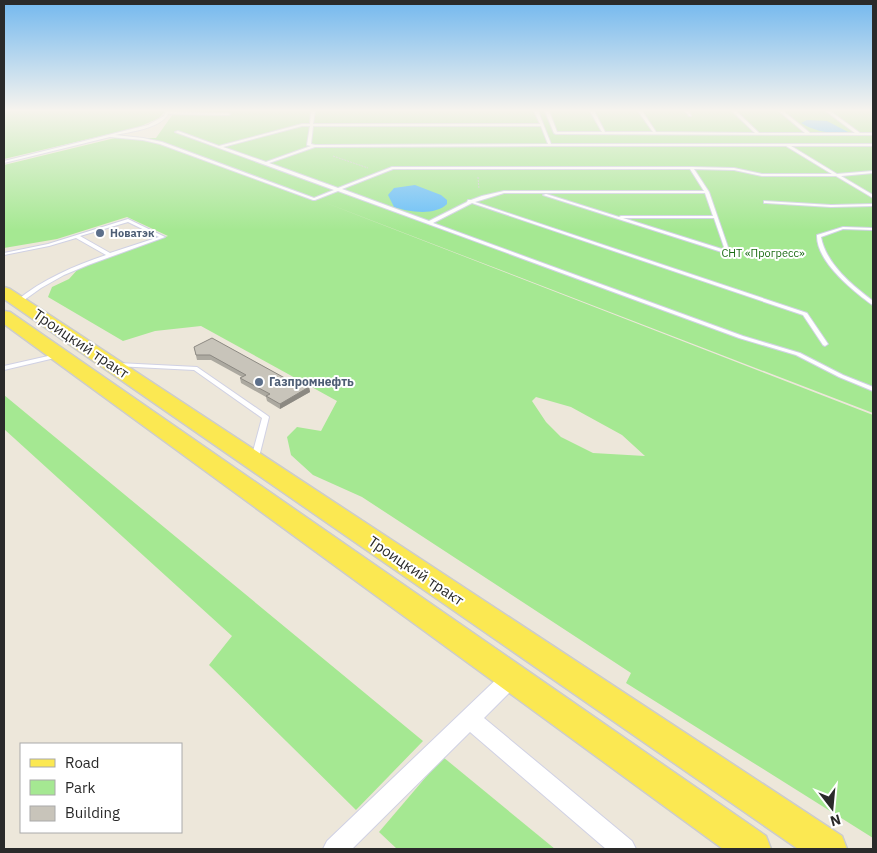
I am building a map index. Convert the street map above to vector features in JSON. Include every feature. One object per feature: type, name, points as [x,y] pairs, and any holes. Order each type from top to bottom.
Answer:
[{"type":"main road","name":"Троицкий тракт","points":[[8,303],[60,356],[753,849]]},
{"type":"main road","name":"Троицкий тракт","points":[[8,303],[110,364],[829,849]]},
{"type":"street","points":[[335,849],[512,677]]},
{"type":"street","points":[[469,718],[624,849]]},
{"type":"lane","points":[[4,162],[50,151]]},
{"type":"lane","points":[[183,151],[314,199],[392,168],[691,168],[734,169],[762,174],[838,175],[873,172]]},
{"type":"lane","points":[[230,151],[741,337],[798,354],[873,390]]},
{"type":"lane","points":[[266,163],[302,151]]},
{"type":"lane","points":[[798,151],[873,197]]},
{"type":"lane","points":[[537,192],[728,254],[707,192],[691,168]]},
{"type":"lane","points":[[429,223],[469,201],[504,192],[707,192]]},
{"type":"lane","points":[[469,201],[805,314],[825,344]]},
{"type":"lane","points":[[766,202],[831,206],[873,205]]},
{"type":"lane","points":[[614,217],[716,217]]},
{"type":"lane","points":[[4,254],[49,245],[128,220],[163,237],[74,268],[8,303]]},
{"type":"lane","points":[[873,229],[843,228],[819,236],[819,246],[832,264],[864,297],[873,303]]},
{"type":"lane","points":[[76,236],[110,255]]},
{"type":"lane","points":[[4,368],[60,356]]},
{"type":"lane","points":[[110,364],[195,368],[266,417],[254,461]]},
{"type":"path","points":[[323,151],[370,168],[384,171]]},
{"type":"green space","points":[[4,151],[39,151],[4,159]]},
{"type":"green space","name":"СНТ «Прогресс»","points":[[62,151],[873,151],[873,413],[321,201],[873,415],[873,838],[626,683],[631,673],[362,497],[313,475],[291,455],[287,437],[297,427],[321,431],[337,401],[201,326],[155,331],[123,341],[48,297],[52,287],[69,279],[79,268],[168,236],[127,217],[57,239],[4,248],[4,165]],"holes":[[[536,397],[571,407],[622,435],[645,456],[593,453],[561,437],[546,422],[532,401]]]},
{"type":"green space","points":[[4,395],[423,741],[356,810],[209,665],[232,636],[4,429]]},
{"type":"green space","points":[[443,757],[555,849],[397,849],[379,832]]},
{"type":"water","points":[[415,185],[441,195],[447,200],[447,204],[442,208],[429,212],[394,207],[388,195],[394,188]]},
{"type":"building","points":[[212,338],[292,382],[296,380],[309,387],[280,404],[266,396],[270,394],[240,378],[246,375],[210,355],[196,355],[194,347]]},
{"type":"place","name":"Новатэк","points":[[100,233]]},
{"type":"place","name":"Газпромнефть","points":[[259,382]]}]
